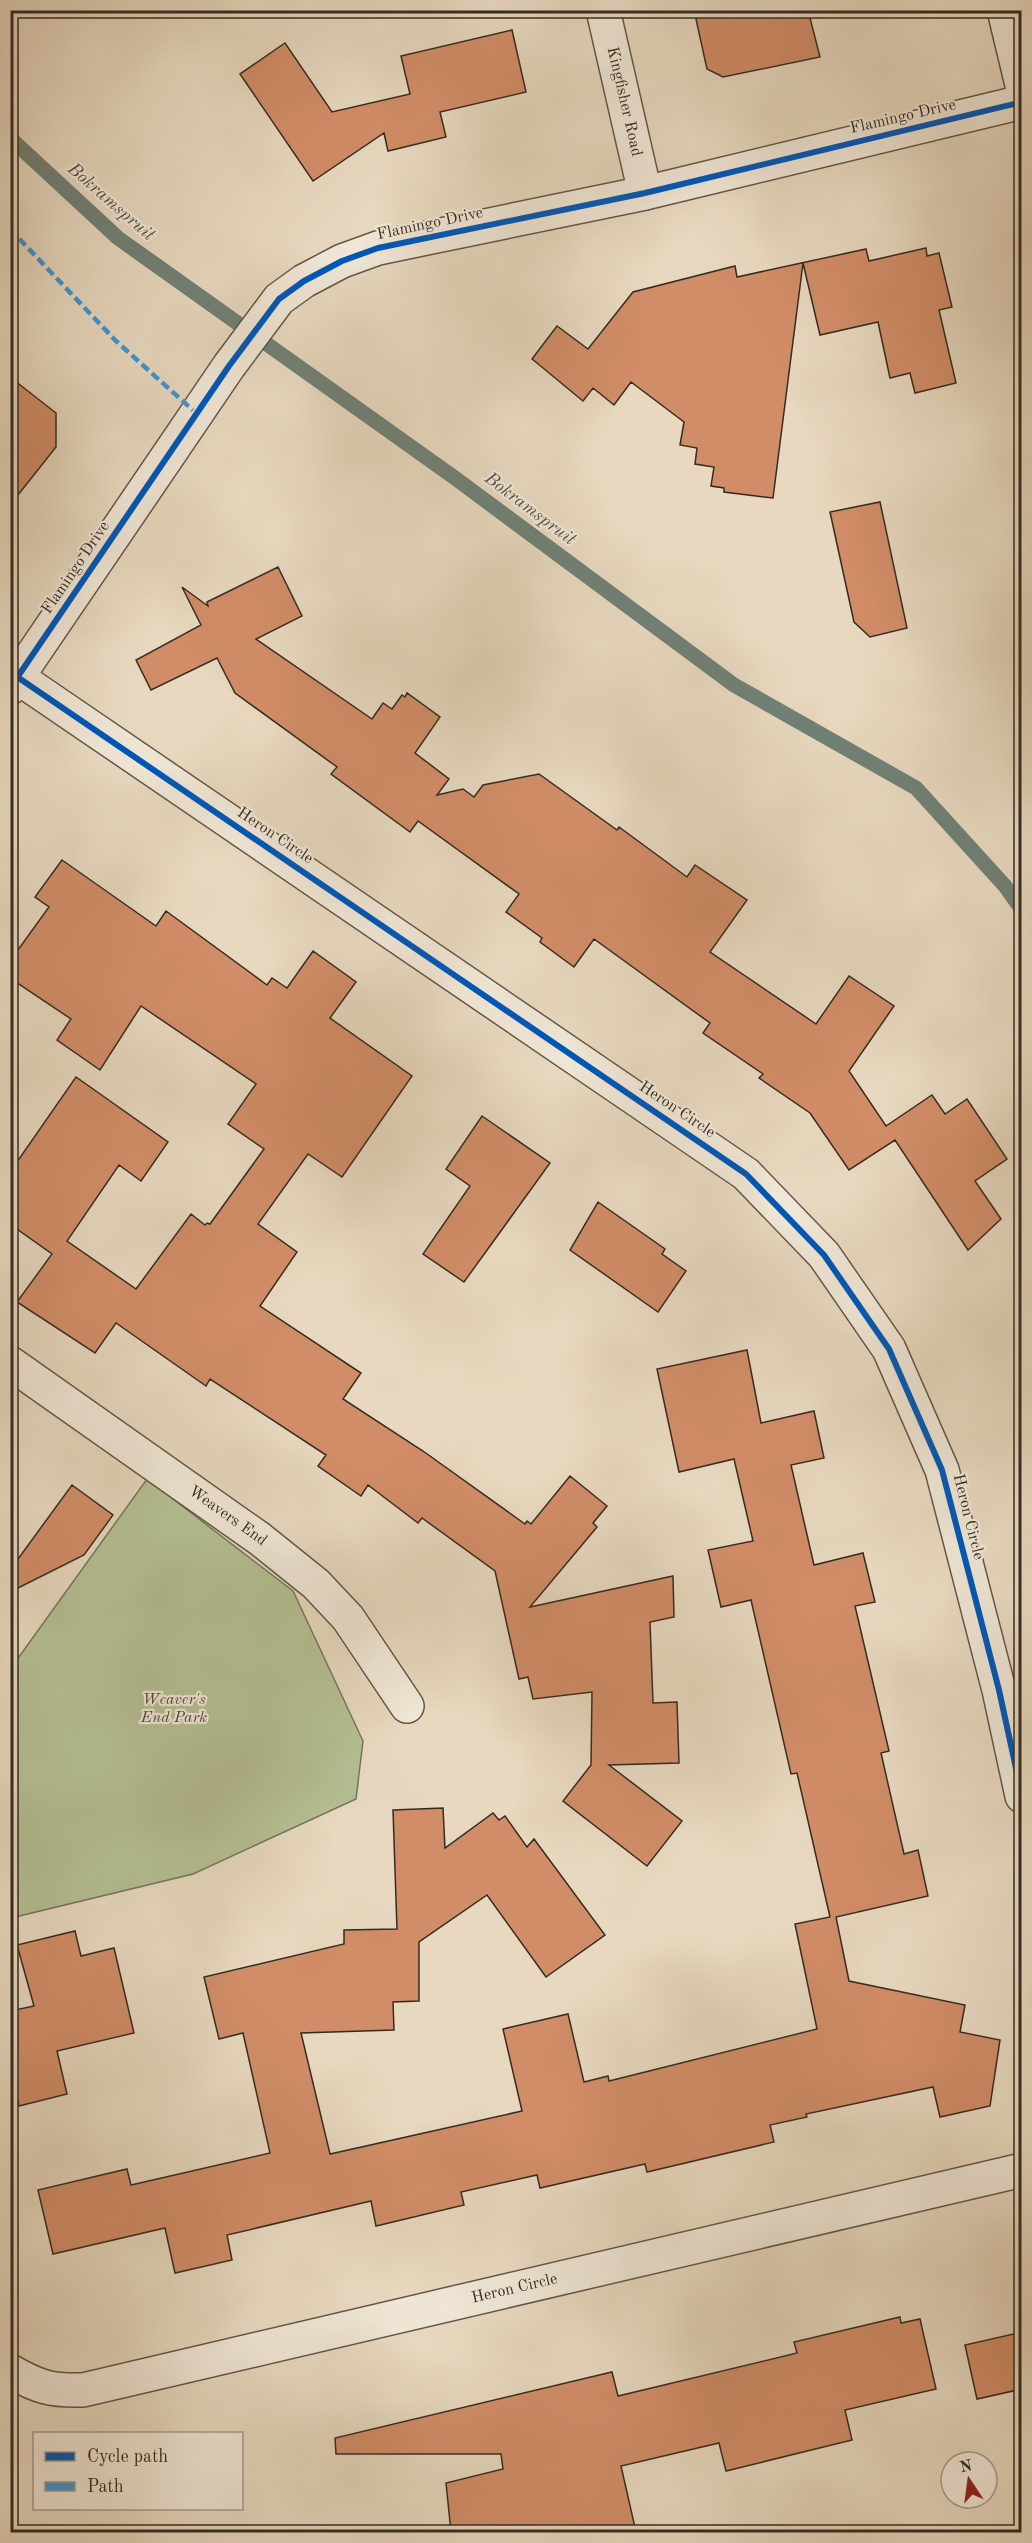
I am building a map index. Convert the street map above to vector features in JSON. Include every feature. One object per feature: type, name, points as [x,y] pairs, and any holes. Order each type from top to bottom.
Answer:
[{"type":"street","name":"Kingfisher Road","points":[[603,10],[645,193]]},
{"type":"street","points":[[1004,10],[1022,85]]},
{"type":"street","name":"Flamingo Drive","points":[[13,679],[229,366],[279,299],[304,281],[342,261],[378,248],[645,193],[1022,102]]},
{"type":"street","name":"Heron Circle","points":[[13,679],[746,1174],[824,1255],[889,1349],[942,1470],[1010,1687],[1022,1796]]},
{"type":"street","name":"Weavers End","points":[[10,1363],[260,1539],[316,1584],[348,1618],[407,1706]]},
{"type":"street","name":"Heron Circle","points":[[10,2371],[54,2391],[83,2390],[1022,2170]]},
{"type":"green space","name":"Weaver's End Park","points":[[147,1479],[293,1591],[363,1741],[356,1799],[193,1874],[11,1918],[11,1668]]},
{"type":"building","points":[[694,10],[808,10],[820,57],[723,77],[707,69]]},
{"type":"building","points":[[512,30],[526,92],[440,112],[446,137],[388,151],[384,133],[313,181],[240,74],[285,43],[332,112],[410,94],[401,56]]},
{"type":"building","points":[[926,248],[927,256],[939,253],[952,307],[939,310],[956,383],[915,393],[910,373],[890,378],[878,322],[820,335],[803,263],[773,498],[724,492],[724,488],[711,486],[714,467],[695,464],[697,448],[680,445],[684,422],[631,382],[614,405],[593,388],[583,401],[532,359],[557,326],[588,349],[633,292],[735,266],[737,277],[866,249],[869,261]]},
{"type":"building","points":[[10,377],[56,413],[56,447],[10,505]]},
{"type":"building","points":[[880,502],[907,628],[870,637],[854,622],[830,512]]},
{"type":"building","points":[[278,567],[302,616],[256,639],[372,719],[383,703],[392,709],[402,695],[405,697],[407,693],[440,717],[415,753],[449,779],[437,795],[463,789],[474,797],[483,785],[539,774],[617,830],[619,827],[687,877],[695,865],[747,900],[710,952],[816,1024],[849,976],[894,1006],[849,1071],[886,1126],[932,1095],[945,1114],[967,1099],[1007,1159],[975,1181],[1001,1219],[968,1250],[895,1140],[849,1170],[810,1113],[759,1078],[763,1074],[703,1033],[710,1023],[594,939],[574,967],[540,942],[542,938],[506,912],[519,894],[418,821],[410,832],[331,774],[337,767],[235,693],[217,658],[151,690],[136,660],[201,625],[182,587],[208,606],[207,602]]},
{"type":"building","points":[[62,860],[156,926],[166,911],[267,985],[272,978],[287,988],[313,951],[356,982],[330,1018],[412,1076],[342,1177],[308,1154],[258,1224],[297,1252],[260,1306],[361,1373],[343,1399],[423,1451],[525,1524],[527,1521],[531,1524],[570,1476],[607,1506],[593,1523],[597,1527],[530,1607],[673,1576],[674,1617],[650,1622],[653,1703],[677,1702],[679,1763],[609,1765],[682,1821],[647,1866],[563,1801],[591,1765],[592,1692],[533,1699],[528,1677],[519,1679],[495,1571],[422,1518],[418,1523],[368,1485],[361,1496],[318,1466],[326,1455],[210,1379],[206,1386],[116,1323],[95,1353],[17,1302],[52,1254],[10,1224],[10,1172],[76,1077],[168,1142],[141,1181],[119,1165],[67,1241],[136,1289],[191,1214],[205,1225],[210,1224],[264,1149],[228,1124],[256,1084],[141,1006],[100,1070],[57,1040],[71,1019],[10,978],[10,961],[49,907],[35,897]]},
{"type":"building","points":[[482,1116],[550,1163],[464,1282],[423,1254],[470,1186],[446,1169]]},
{"type":"building","points":[[598,1202],[665,1249],[662,1254],[686,1271],[658,1312],[570,1250]]},
{"type":"building","points":[[747,1350],[761,1423],[814,1411],[824,1458],[791,1465],[814,1565],[863,1553],[875,1602],[855,1606],[889,1751],[881,1753],[904,1854],[918,1850],[928,1896],[836,1917],[849,1981],[965,2005],[960,2032],[1000,2040],[990,2106],[940,2117],[933,2087],[806,2114],[807,2117],[770,2125],[774,2142],[647,2172],[645,2164],[540,2188],[537,2175],[461,2192],[464,2205],[376,2226],[371,2201],[227,2235],[232,2260],[175,2273],[165,2228],[53,2254],[38,2190],[127,2169],[131,2185],[270,2153],[243,2033],[219,2039],[204,1977],[344,1944],[344,1930],[397,1929],[393,1810],[443,1808],[445,1848],[493,1813],[499,1820],[505,1816],[527,1847],[534,1839],[605,1935],[546,1977],[487,1895],[419,1942],[419,2001],[393,2002],[394,2030],[301,2033],[330,2154],[522,2111],[503,2029],[568,2014],[584,2082],[608,2076],[609,2081],[817,2029],[795,1924],[830,1917],[797,1773],[791,1774],[751,1600],[721,1607],[708,1550],[753,1541],[734,1459],[679,1472],[657,1369]]},
{"type":"building","points":[[72,1485],[113,1515],[84,1555],[10,1592],[10,1570]]},
{"type":"building","points":[[75,1931],[81,1956],[114,1948],[134,2033],[57,2051],[67,2094],[19,2106],[10,2069],[10,2011],[34,2006],[17,1945]]},
{"type":"building","points":[[900,2317],[901,2323],[920,2319],[936,2389],[845,2410],[852,2440],[726,2471],[719,2443],[621,2466],[636,2532],[451,2532],[446,2483],[503,2469],[501,2454],[336,2454],[335,2438],[612,2372],[618,2396],[797,2353],[794,2342]]},
{"type":"building","points":[[1022,2332],[1022,2389],[977,2399],[965,2345]]},
{"type":"waterway","name":"Bokramspruit","points":[[10,138],[118,238],[455,478],[734,685],[916,788],[1005,886],[1022,910]]},
{"type":"marked path","points":[[10,229],[116,341],[196,413]]},
{"type":"cycle path","points":[[10,688],[229,366],[279,299],[304,281],[342,261],[378,248],[645,193],[1022,102]]},
{"type":"cycle path","points":[[10,672],[746,1174],[824,1255],[889,1349],[942,1470],[999,1690],[1022,1796]]}]
